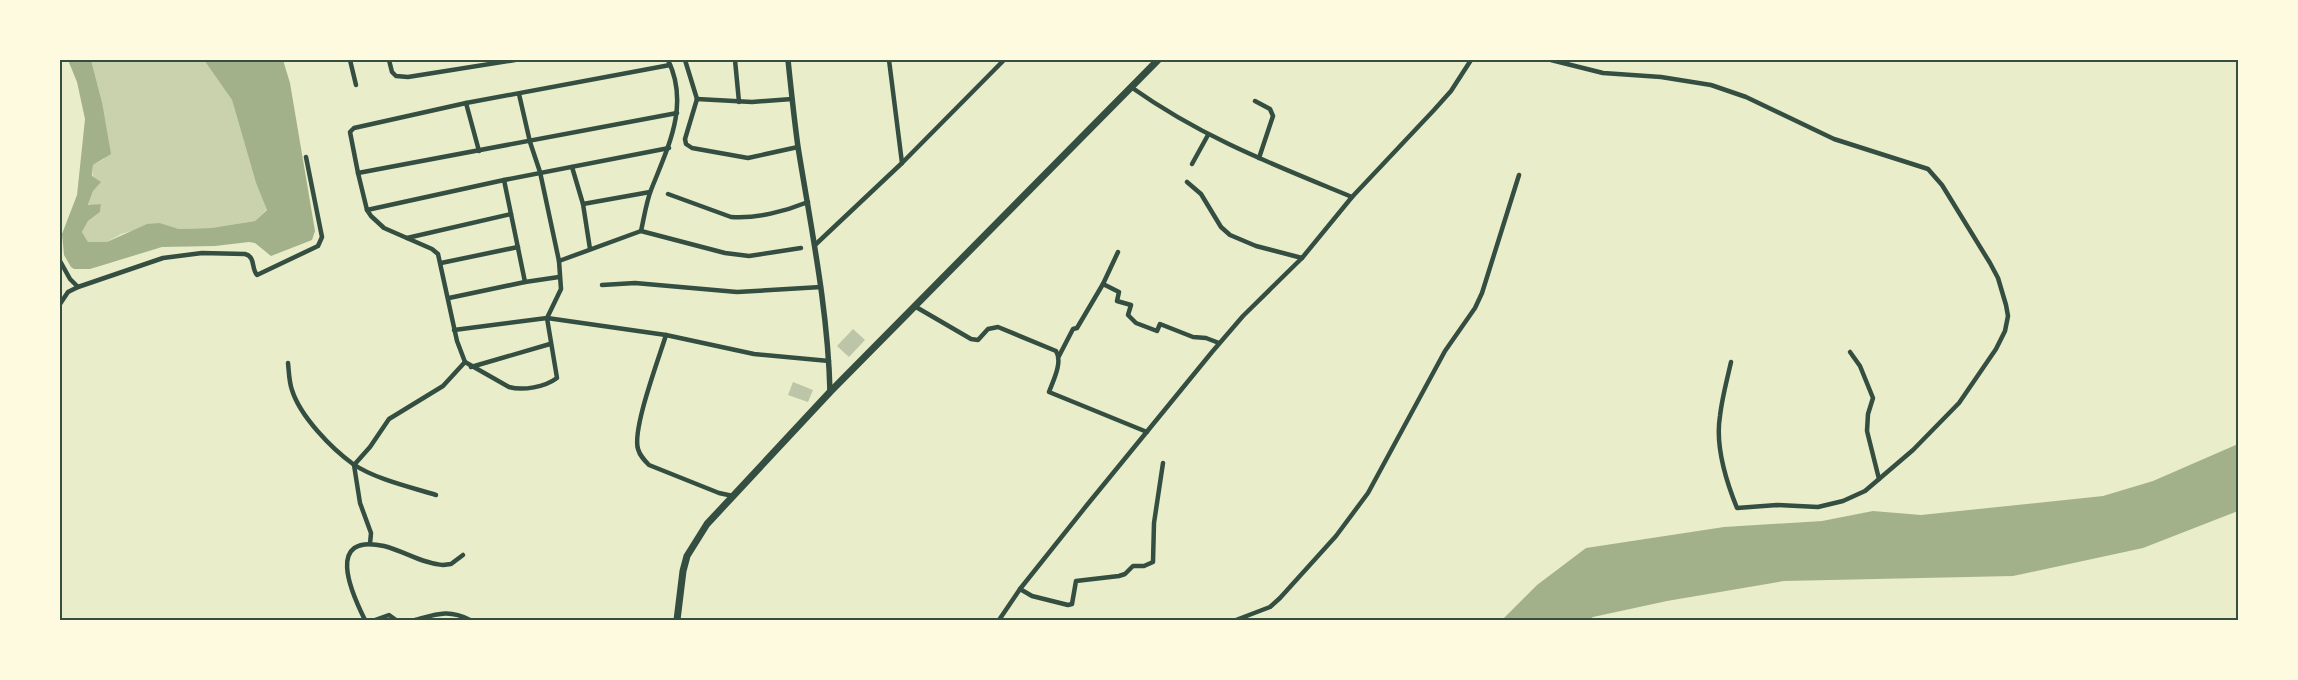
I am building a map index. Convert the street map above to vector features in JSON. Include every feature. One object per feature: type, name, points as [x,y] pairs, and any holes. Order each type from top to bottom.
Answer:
[{"type":"main road","points":[[677,620],[683,572],[688,556],[707,524],[830,392],[1158,60]]},
{"type":"street","points":[[350,60],[356,85]]},
{"type":"street","points":[[389,60],[392,72],[396,76],[408,77],[516,60]]},
{"type":"street","points":[[641,231],[650,192],[669,148],[677,113],[678,91],[668,60]]},
{"type":"street","points":[[684,60],[697,99],[685,139],[686,144],[692,148],[748,158],[798,147]]},
{"type":"street","points":[[734,60],[739,102]]},
{"type":"street","points":[[788,60],[798,147],[822,287],[830,361],[830,392]]},
{"type":"street","points":[[889,60],[902,163]]},
{"type":"street","points":[[815,245],[902,163],[1004,60]]},
{"type":"street","points":[[1000,620],[1020,589],[1219,343],[1243,316],[1302,258],[1352,197],[1451,91],[1471,60]]},
{"type":"street","points":[[1551,60],[1603,74],[1661,77],[1711,85],[1746,97],[1834,139],[1916,164],[1928,170],[1939,181],[1990,262],[2003,291],[2007,324],[1996,349],[1954,409],[1928,436],[1879,479],[1855,497],[1818,507],[1777,506],[1737,508],[1727,478],[1719,437],[1719,418],[1731,362]]},
{"type":"street","points":[[519,94],[530,142],[540,172],[558,261],[561,289],[546,318],[557,378],[552,381],[516,389],[471,367],[465,362],[454,330],[442,263],[438,254],[432,248],[384,228],[367,210],[350,132],[352,129],[466,103],[670,66]]},
{"type":"street","points":[[1131,87],[1168,112],[1208,135],[1352,197]]},
{"type":"street","points":[[697,99],[739,102],[792,99]]},
{"type":"street","points":[[1254,101],[1270,109],[1273,116],[1259,158]]},
{"type":"street","points":[[466,103],[479,151]]},
{"type":"street","points":[[358,173],[677,113]]},
{"type":"street","points":[[1192,164],[1208,135]]},
{"type":"street","points":[[367,210],[540,172],[669,148]]},
{"type":"street","points":[[60,295],[78,287],[164,258],[202,253],[250,255],[258,275],[318,246],[322,237],[306,157]]},
{"type":"street","points":[[572,167],[583,204],[590,249]]},
{"type":"street","points":[[1236,620],[1270,606],[1280,598],[1336,536],[1368,492],[1445,351],[1472,313],[1482,293],[1519,175]]},
{"type":"street","points":[[504,180],[525,282]]},
{"type":"street","points":[[1187,182],[1201,194],[1221,227],[1230,235],[1256,246],[1302,258]]},
{"type":"street","points":[[583,204],[650,192]]},
{"type":"street","points":[[668,194],[731,217],[742,218],[794,208],[808,202]]},
{"type":"street","points":[[407,238],[511,214]]},
{"type":"street","points":[[558,261],[641,231],[725,253],[749,256],[801,248]]},
{"type":"street","points":[[442,263],[518,246]]},
{"type":"street","points":[[1118,252],[1103,284],[1077,328],[1073,329],[1059,356],[1056,374],[1049,392],[1147,432]]},
{"type":"street","points":[[60,261],[70,279],[78,287]]},
{"type":"street","points":[[449,298],[559,277]]},
{"type":"street","points":[[602,285],[635,282],[737,292],[822,287]]},
{"type":"street","points":[[1103,284],[1119,292],[1117,301],[1131,305],[1128,315],[1136,322],[1157,331],[1160,324],[1165,325],[1183,334],[1219,343]]},
{"type":"street","points":[[60,304],[68,292]]},
{"type":"street","points":[[916,307],[971,339],[978,340],[988,329],[998,327],[1056,351],[1059,356]]},
{"type":"street","points":[[454,330],[546,318],[666,335],[754,354],[830,361]]},
{"type":"street","points":[[666,335],[639,426],[638,448],[643,459],[649,465],[719,493],[734,496]]},
{"type":"street","points":[[471,367],[550,344]]},
{"type":"street","points":[[1850,352],[1860,366],[1873,398],[1868,414],[1867,431],[1879,479]]},
{"type":"street","points":[[354,465],[370,447],[389,420],[443,386],[465,362]]},
{"type":"street","points":[[288,363],[291,388],[304,412],[326,441],[354,465],[390,480],[436,495]]},
{"type":"street","points":[[1020,589],[1032,596],[1072,604],[1076,581],[1110,578],[1125,574],[1134,566],[1150,565],[1153,562],[1154,523],[1163,463]]},
{"type":"street","points":[[354,465],[360,503],[371,533],[370,544]]},
{"type":"street","points":[[365,620],[347,576],[346,563],[349,552],[370,544],[384,546],[438,565],[451,564],[463,555]]},
{"type":"street","points":[[415,620],[446,613],[457,613],[470,620]]},
{"type":"street","points":[[375,620],[390,615],[396,620]]},
{"type":"shaded area","points":[[68,60],[91,60],[102,102],[111,154],[93,165],[92,176],[101,182],[93,191],[88,205],[101,204],[100,212],[88,221],[82,232],[88,242],[107,242],[147,224],[160,223],[179,229],[211,228],[255,221],[267,210],[256,183],[232,100],[204,60],[283,60],[290,83],[315,231],[312,240],[271,256],[255,243],[249,242],[215,246],[162,247],[90,269],[74,269],[71,267],[64,255],[62,234],[77,195],[85,119],[77,82]]},
{"type":"shaded area","points":[[91,60],[204,60],[232,100],[256,183],[267,209],[255,221],[211,228],[179,229],[160,223],[121,234],[107,242],[88,242],[82,232],[88,221],[100,212],[101,204],[88,206],[93,191],[93,165],[104,159],[102,102]]},
{"type":"shaded area","points":[[2238,444],[2238,511],[2143,548],[2013,576],[1784,581],[1667,601],[1593,617],[1588,620],[1502,620],[1537,585],[1586,548],[1724,527],[1822,521],[1873,511],[1921,515],[2103,496],[2153,481]]},
{"type":"building","points":[[853,329],[865,340],[849,357],[837,346]]},
{"type":"building","points":[[793,382],[813,390],[808,402],[788,395]]}]
